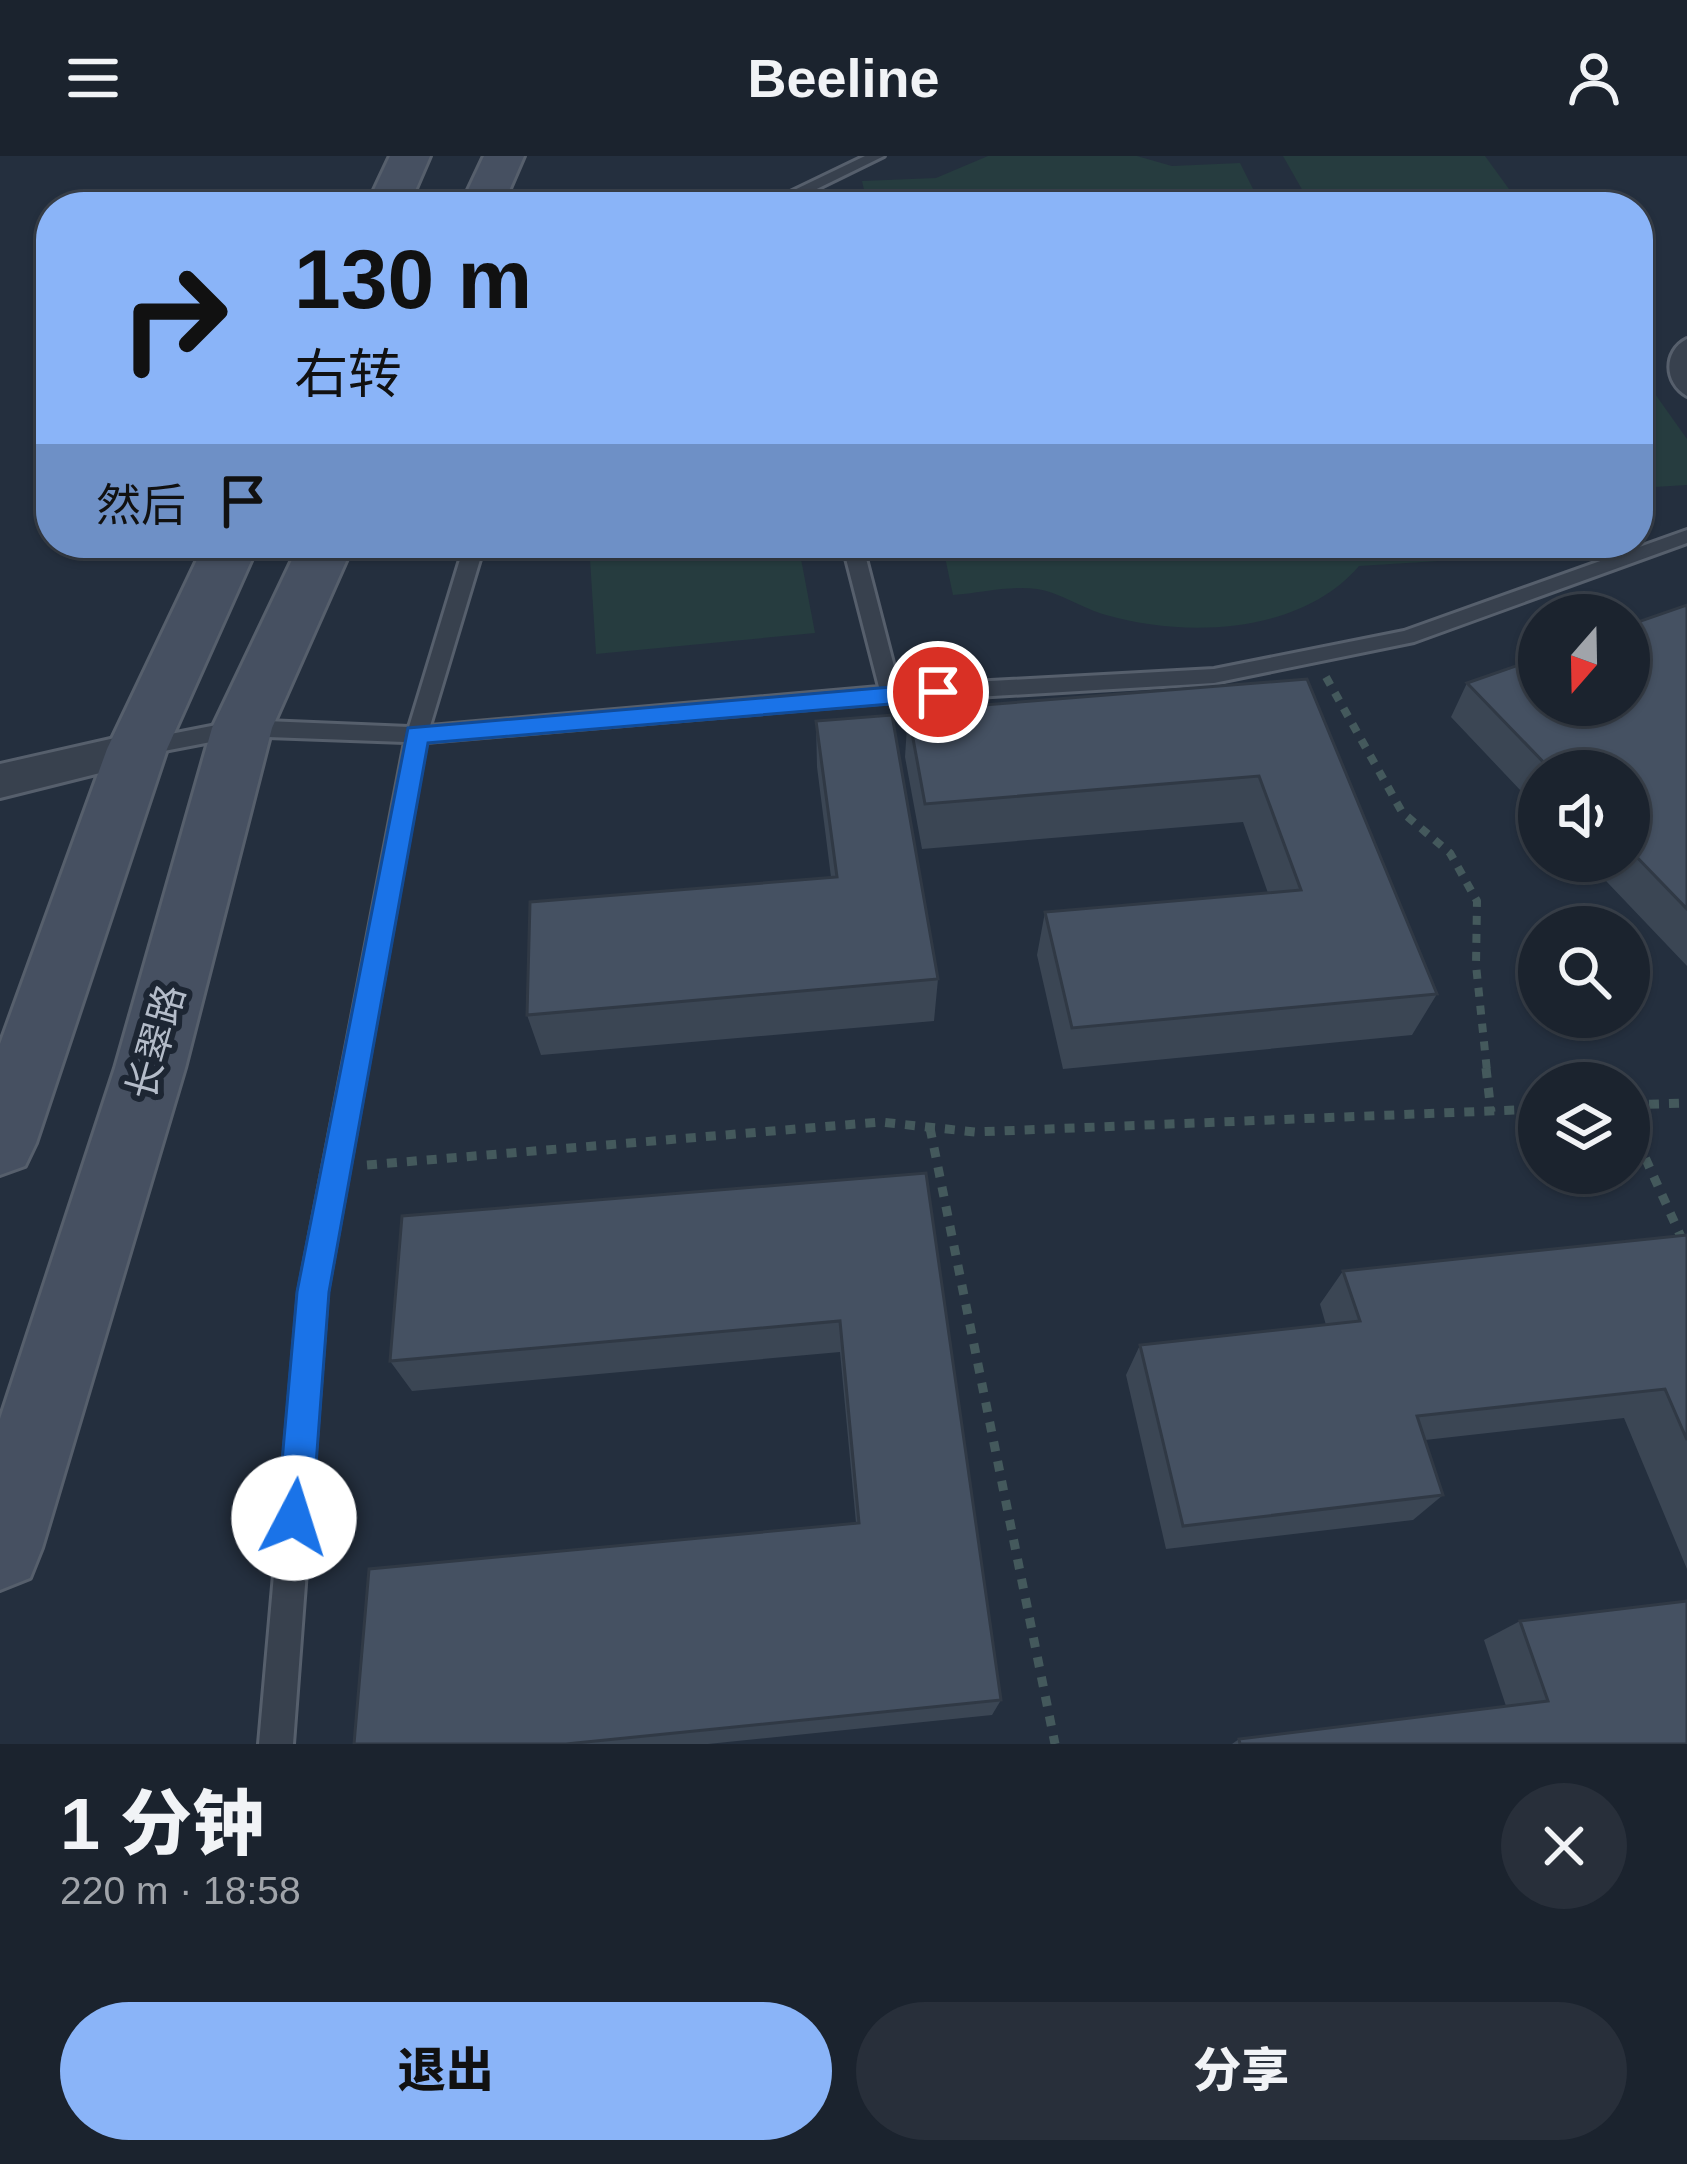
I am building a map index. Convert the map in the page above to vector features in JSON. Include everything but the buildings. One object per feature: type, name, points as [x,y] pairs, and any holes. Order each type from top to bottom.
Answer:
[{"type":"main road","points":[[394,192],[410,156]]},
{"type":"main road","points":[[488,192],[504,156]]},
{"type":"main road","points":[[0,1143],[137,748],[225,558]]},
{"type":"main road","name":"长翠路","points":[[0,1549],[150,1068],[242,728],[320,558]]},
{"type":"street","points":[[0,781],[137,748]]},
{"type":"lane","points":[[809,192],[832,184],[877,156]]},
{"type":"lane","points":[[1687,344],[1680,350],[1676,371],[1687,391]]},
{"type":"lane","points":[[1653,548],[1687,536]]},
{"type":"lane","points":[[276,1744],[313,1292],[417,735],[470,558]]},
{"type":"lane","points":[[856,558],[891,694]]},
{"type":"lane","points":[[137,748],[242,728],[417,735],[891,694],[1214,676],[1316,658],[1429,630],[1627,558]]},
{"type":"path","points":[[1316,658],[1402,812],[1450,853],[1477,901],[1476,965],[1491,1112]]},
{"type":"path","points":[[1650,1104],[1687,1102]]},
{"type":"path","points":[[334,1168],[880,1122],[974,1132],[1518,1110]]},
{"type":"path","points":[[930,1127],[1055,1744]]},
{"type":"path","points":[[1650,1168],[1687,1250]]},
{"type":"green space","points":[[988,156],[1137,156],[1172,166],[1240,163],[1254,192],[865,192],[862,181],[936,178]]},
{"type":"green space","points":[[1283,156],[1485,156],[1511,192],[1303,192]]},
{"type":"green space","points":[[1653,391],[1687,439],[1687,485],[1653,487]]},
{"type":"green space","points":[[590,558],[801,558],[815,633],[596,654]]},
{"type":"green space","points":[[945,558],[1439,561],[1359,566],[1335,589],[1306,606],[1241,625],[1206,628],[1106,615],[1037,589],[953,595]]},
{"type":"route","points":[[294,1518],[313,1292],[417,735],[938,692]]}]
